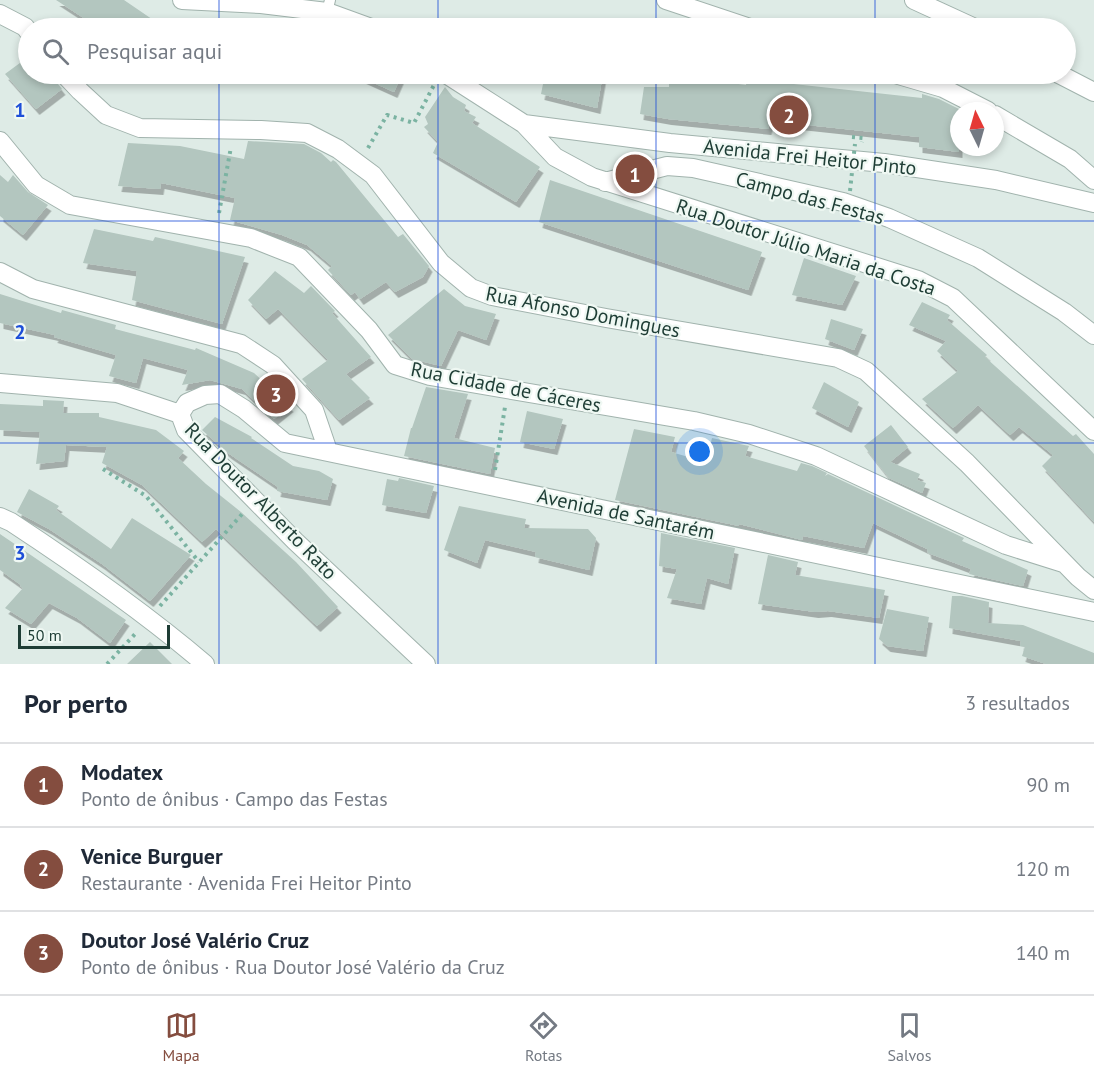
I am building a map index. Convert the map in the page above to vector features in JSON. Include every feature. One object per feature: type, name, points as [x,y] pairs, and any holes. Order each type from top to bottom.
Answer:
[{"type":"street","points":[[182,0],[329,6],[352,18]]},
{"type":"street","points":[[666,0],[720,18]]},
{"type":"street","points":[[914,0],[953,18]]},
{"type":"street","points":[[0,14],[18,23]]},
{"type":"street","points":[[1076,83],[1094,92]]},
{"type":"street","name":"Rua Afonso Domingues","points":[[73,84],[106,115],[140,128],[307,133],[338,149],[373,175],[441,263],[471,288],[492,296],[838,358],[866,371],[967,463],[1094,590]]},
{"type":"street","points":[[452,84],[524,124]]},
{"type":"street","points":[[929,84],[943,88],[970,102]]},
{"type":"street","points":[[1004,120],[1070,159],[1094,180]]},
{"type":"street","name":"Rua Doutor Júlio Maria da Costa","points":[[524,124],[555,157],[592,177],[918,280],[953,298],[1094,431]]},
{"type":"street","name":"Avenida Frei Heitor Pinto","points":[[524,124],[670,143],[884,163],[996,180],[1094,203]]},
{"type":"street","name":"Rua Cidade de Cáceres","points":[[0,141],[36,185],[70,205],[251,238],[299,257],[369,330],[395,365],[430,376],[694,421],[749,434],[816,456],[1006,545],[1065,563]]},
{"type":"street","name":"Campo das Festas","points":[[605,182],[667,166],[693,168],[843,202],[890,218],[978,258],[1065,312],[1094,335]]},
{"type":"street","points":[[0,272],[33,289],[240,344],[273,365],[314,410],[328,451]]},
{"type":"street","name":"Rua Doutor Alberto Rato","points":[[0,383],[117,393],[180,414],[186,430],[295,541],[426,664]]},
{"type":"street","name":"Avenida de Santarém","points":[[180,414],[187,403],[205,395],[220,394],[285,443],[1094,612]]},
{"type":"street","points":[[0,517],[73,563],[149,618],[204,664]]},
{"type":"path","points":[[358,165],[387,115],[414,123],[437,84]]},
{"type":"path","points":[[216,232],[234,130]]},
{"type":"path","points":[[850,191],[855,144]]},
{"type":"path","points":[[493,486],[508,389]]},
{"type":"path","points":[[103,469],[146,496],[199,562]]},
{"type":"path","points":[[107,664],[255,500]]},
{"type":"building","points":[[56,0],[124,0],[150,18],[84,18]]},
{"type":"building","points":[[18,64],[18,84],[58,84],[62,89],[36,109],[5,74]]},
{"type":"building","points":[[376,84],[398,84],[394,92]]},
{"type":"building","points":[[543,84],[601,84],[597,108],[541,94]]},
{"type":"building","points":[[669,84],[793,84],[922,98],[922,94],[950,104],[950,151],[919,147],[919,137],[770,121],[768,129],[640,114],[644,87],[669,87]]},
{"type":"building","points":[[445,87],[453,97],[466,105],[464,111],[476,117],[472,123],[540,167],[516,202],[433,153],[438,142],[424,127],[428,124],[425,117]]},
{"type":"building","points":[[248,141],[304,144],[321,153],[331,162],[333,160],[336,162],[398,237],[403,234],[429,266],[423,277],[395,292],[386,282],[360,299],[355,292],[351,295],[328,270],[332,266],[307,245],[230,220],[235,198],[161,183],[160,189],[118,186],[128,143],[180,146],[244,159]]},
{"type":"building","points":[[0,175],[8,182],[13,175],[28,192],[48,205],[23,235],[0,216]]},
{"type":"building","points":[[550,180],[762,252],[748,290],[539,222]]},
{"type":"building","points":[[94,229],[153,241],[155,237],[245,257],[222,324],[132,300],[137,271],[83,263]]},
{"type":"building","points":[[804,258],[856,276],[842,305],[792,295]]},
{"type":"building","points":[[275,271],[304,293],[311,286],[335,311],[332,313],[371,357],[346,374],[370,398],[339,420],[302,379],[328,360],[278,309],[266,319],[248,300]]},
{"type":"building","points":[[444,289],[465,306],[496,314],[486,340],[458,330],[441,366],[412,359],[388,335]]},
{"type":"building","points":[[0,294],[61,313],[62,310],[116,325],[115,329],[195,350],[196,348],[254,373],[290,406],[274,419],[242,389],[210,380],[182,385],[188,370],[143,358],[136,383],[109,376],[116,355],[54,337],[55,335],[0,323]]},
{"type":"building","points":[[922,302],[950,315],[947,320],[987,355],[985,357],[1073,436],[1076,434],[1094,454],[1094,522],[1042,466],[1053,455],[1019,427],[1010,435],[978,405],[953,428],[922,399],[958,371],[937,351],[946,341],[909,325]]},
{"type":"building","points":[[831,319],[863,329],[854,350],[825,339]]},
{"type":"building","points":[[824,382],[859,402],[848,427],[812,408]]},
{"type":"building","points":[[426,387],[468,394],[454,438],[495,448],[490,474],[404,456],[411,428]]},
{"type":"building","points":[[43,400],[64,401],[63,413],[99,413],[99,417],[156,430],[184,451],[178,458],[296,562],[338,607],[317,626],[216,529],[202,542],[142,485],[102,463],[107,447],[66,445],[64,461],[36,464],[40,432],[0,430],[0,404],[43,406]]},
{"type":"building","points":[[527,411],[563,419],[554,449],[520,442]]},
{"type":"building","points":[[215,417],[252,437],[293,466],[319,471],[333,479],[327,500],[277,491],[278,487],[228,453],[202,430]]},
{"type":"building","points":[[891,425],[908,447],[890,462],[920,474],[917,480],[926,483],[922,493],[889,478],[864,446]]},
{"type":"building","points":[[634,429],[675,437],[671,452],[706,462],[712,438],[749,446],[745,456],[797,471],[801,463],[812,466],[827,473],[825,476],[828,474],[964,538],[962,541],[1028,570],[1023,586],[969,574],[971,569],[928,553],[927,549],[873,523],[864,548],[803,536],[802,540],[739,524],[739,526],[615,500]]},
{"type":"building","points":[[399,478],[434,486],[426,513],[382,505],[387,479],[398,481]]},
{"type":"building","points":[[29,489],[59,506],[56,510],[111,549],[132,518],[191,555],[150,601],[102,564],[49,529],[17,512]]},
{"type":"building","points":[[459,506],[526,519],[524,528],[588,529],[596,538],[589,570],[535,557],[536,552],[485,540],[477,563],[444,550]]},
{"type":"building","points":[[661,533],[735,548],[728,584],[707,578],[701,604],[667,598],[677,569],[659,566]]},
{"type":"building","points":[[0,534],[126,620],[110,643],[77,618],[49,603],[31,624],[5,608],[23,588],[0,570]]},
{"type":"building","points":[[768,555],[798,562],[795,575],[885,590],[879,618],[758,604]]},
{"type":"building","points":[[952,596],[989,602],[988,623],[1023,625],[1094,653],[1094,664],[1046,664],[1022,656],[1025,647],[1020,646],[1021,641],[949,628]]},
{"type":"building","points":[[887,609],[929,617],[923,651],[887,646],[879,639]]},
{"type":"building","points":[[150,642],[172,664],[127,664]]},
{"type":"place","name":"Venice Burguer","points":[[789,115]]},
{"type":"place","name":"Modatex","points":[[635,174]]},
{"type":"place","name":"Doutor José Valério Cruz","points":[[276,394]]}]
